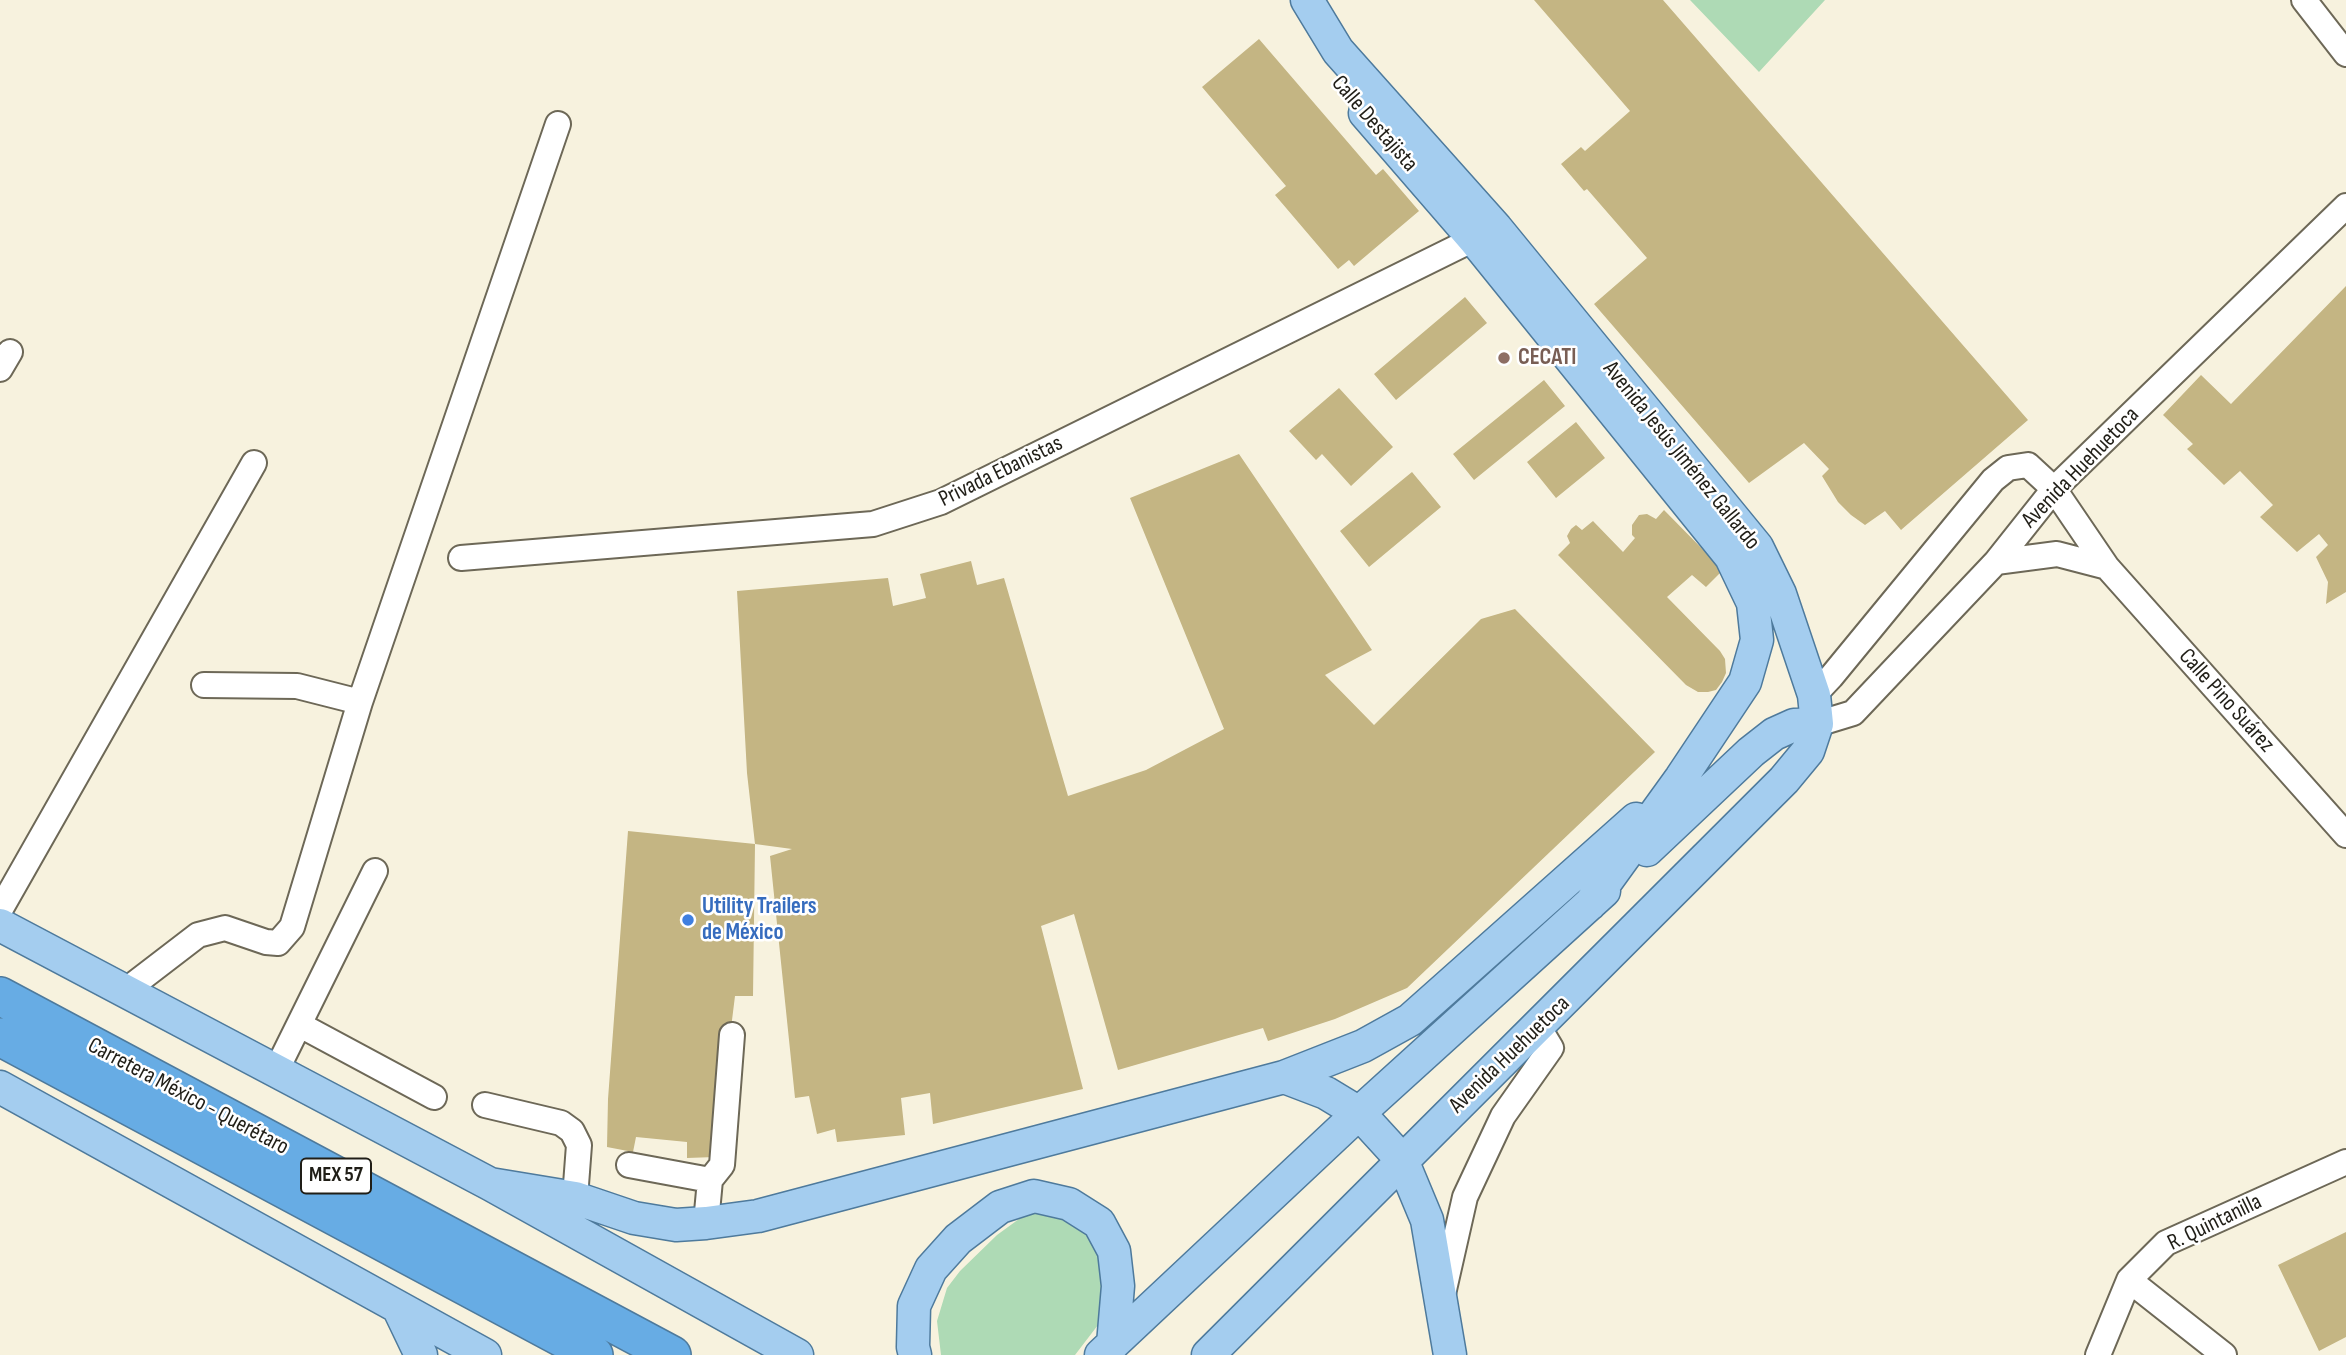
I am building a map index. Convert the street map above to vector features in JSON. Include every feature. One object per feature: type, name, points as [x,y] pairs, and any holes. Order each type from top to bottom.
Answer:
[{"type":"highway","name":"Carretera México - Querétaro","points":[[0,996],[672,1355]]},
{"type":"highway","name":"Carretera México - Querétaro","points":[[0,1037],[594,1355]]},
{"type":"main road","name":"Calle Destajista","points":[[1283,0],[1323,66],[1485,234]]},
{"type":"main road","name":"Calle Destajista","points":[[1307,0],[1338,51],[1485,234]]},
{"type":"main road","name":"Avenida Jesús Jiménez Gallardo","points":[[1485,234],[1757,547],[1780,594],[1813,724]]},
{"type":"main road","name":"Avenida Jesús Jiménez Gallardo","points":[[1485,234],[1731,557],[1754,603],[1757,640],[1745,682],[1681,778]]},
{"type":"main road","points":[[1107,1349],[1751,752],[1774,734],[1794,725],[1813,724]]},
{"type":"main road","name":"Avenida Huehuetoca","points":[[1208,1355],[1402,1160],[1539,1028],[1784,780],[1813,724]]},
{"type":"main road","points":[[1590,904],[1681,778]]},
{"type":"main road","points":[[490,1184],[575,1198],[634,1218],[676,1225],[758,1216],[1284,1077],[1363,1046],[1410,1020],[1681,778]]},
{"type":"main road","points":[[0,925],[490,1184],[797,1355]]},
{"type":"main road","points":[[1284,1077],[1326,1093],[1359,1113],[1402,1160],[1427,1220],[1450,1355]]},
{"type":"main road","points":[[0,1087],[485,1355]]},
{"type":"main road","points":[[915,1355],[914,1306],[931,1269],[958,1239],[1000,1207],[1034,1196],[1069,1204],[1099,1223],[1114,1251],[1118,1286],[1107,1349]]},
{"type":"main road","points":[[399,1309],[421,1355]]},
{"type":"street","points":[[2304,0],[2346,54]]},
{"type":"street","points":[[125,991],[198,935],[225,928],[266,942],[278,943],[292,927],[360,702],[558,124]]},
{"type":"street","name":"Avenida Huehuetoca","points":[[1813,724],[1853,713],[1996,562],[2054,489],[2346,206]]},
{"type":"street","name":"Privada Ebanistas","points":[[461,558],[873,524],[941,502],[1485,234]]},
{"type":"street","points":[[0,910],[254,463]]},
{"type":"street","name":"Calle Pino Suárez","points":[[1813,724],[1831,677],[1993,480],[2008,468],[2028,465],[2054,489],[2107,567],[2346,835]]},
{"type":"street","points":[[1996,562],[2057,554],[2107,567]]},
{"type":"street","points":[[204,685],[297,686],[360,702]]},
{"type":"street","points":[[276,1071],[375,871]]},
{"type":"street","points":[[300,1026],[435,1097]]},
{"type":"street","points":[[1442,1301],[1465,1197],[1503,1116],[1551,1048],[1539,1028]]},
{"type":"street","points":[[706,1223],[710,1180],[722,1166],[732,1035]]},
{"type":"street","points":[[485,1105],[561,1123],[572,1131],[579,1145],[575,1198]]},
{"type":"street","name":"R. Quintanilla","points":[[2098,1355],[2129,1280],[2166,1243],[2346,1162]]},
{"type":"street","points":[[629,1166],[710,1180]]},
{"type":"street","points":[[2129,1280],[2224,1355]]},
{"type":"green space","points":[[1690,0],[1825,0],[1759,72]]},
{"type":"green space","points":[[1038,1212],[1057,1213],[1098,1236],[1111,1308],[1075,1355],[941,1355],[937,1321],[947,1288],[960,1271],[997,1235],[1019,1219]]},
{"type":"building","points":[[1534,0],[1663,0],[2028,420],[1901,530],[1885,511],[1865,525],[1851,515],[1838,502],[1822,476],[1829,469],[1804,443],[1749,483],[1594,304],[1647,258],[1587,189],[1584,191],[1561,164],[1581,147],[1585,151],[1630,111]]},
{"type":"building","points":[[1259,39],[1376,175],[1383,169],[1419,211],[1354,266],[1349,260],[1338,269],[1275,195],[1286,186],[1202,87]]},
{"type":"building","points":[[2346,286],[2346,592],[2326,604],[2328,582],[2316,557],[2328,545],[2319,534],[2297,552],[2260,517],[2273,505],[2240,471],[2224,485],[2187,449],[2193,444],[2163,415],[2201,375],[2231,404]]},
{"type":"building","points":[[1465,297],[1487,323],[1396,400],[1374,374]]},
{"type":"building","points":[[1544,380],[1565,406],[1474,480],[1453,454]]},
{"type":"building","points":[[1339,388],[1393,447],[1351,486],[1322,454],[1316,460],[1289,431]]},
{"type":"building","points":[[1576,422],[1605,458],[1556,498],[1527,462]]},
{"type":"building","points":[[1239,454],[1372,650],[1325,675],[1374,725],[1481,619],[1515,609],[1655,752],[1407,988],[1335,1019],[1268,1041],[1263,1028],[1118,1070],[1074,914],[1041,926],[1083,1089],[933,1124],[930,1093],[901,1098],[905,1135],[837,1142],[835,1129],[817,1134],[809,1096],[795,1098],[770,856],[792,849],[755,844],[747,773],[737,591],[888,578],[893,606],[926,598],[920,574],[971,561],[977,585],[1004,578],[1068,796],[1146,770],[1224,729],[1130,498]]},
{"type":"building","points":[[1412,472],[1441,507],[1369,567],[1340,531]]},
{"type":"building","points":[[1664,510],[1723,570],[1706,587],[1692,575],[1667,597],[1725,659],[1726,673],[1716,690],[1698,692],[1686,685],[1558,555],[1570,543],[1567,536],[1571,529],[1576,525],[1582,530],[1593,521],[1623,552],[1635,538],[1632,535],[1632,525],[1639,515],[1647,514],[1656,519]]},
{"type":"building","name":"Utility Trailers de México","points":[[628,831],[755,844],[753,996],[735,996],[715,1157],[687,1158],[687,1142],[636,1137],[633,1152],[607,1147],[608,1099]]},
{"type":"building","points":[[2346,1232],[2346,1337],[2319,1351],[2278,1265]]},
{"type":"place","name":"CECATI","points":[[1504,358]]},
{"type":"place","name":"Utility Trailers de México","points":[[688,920]]}]
